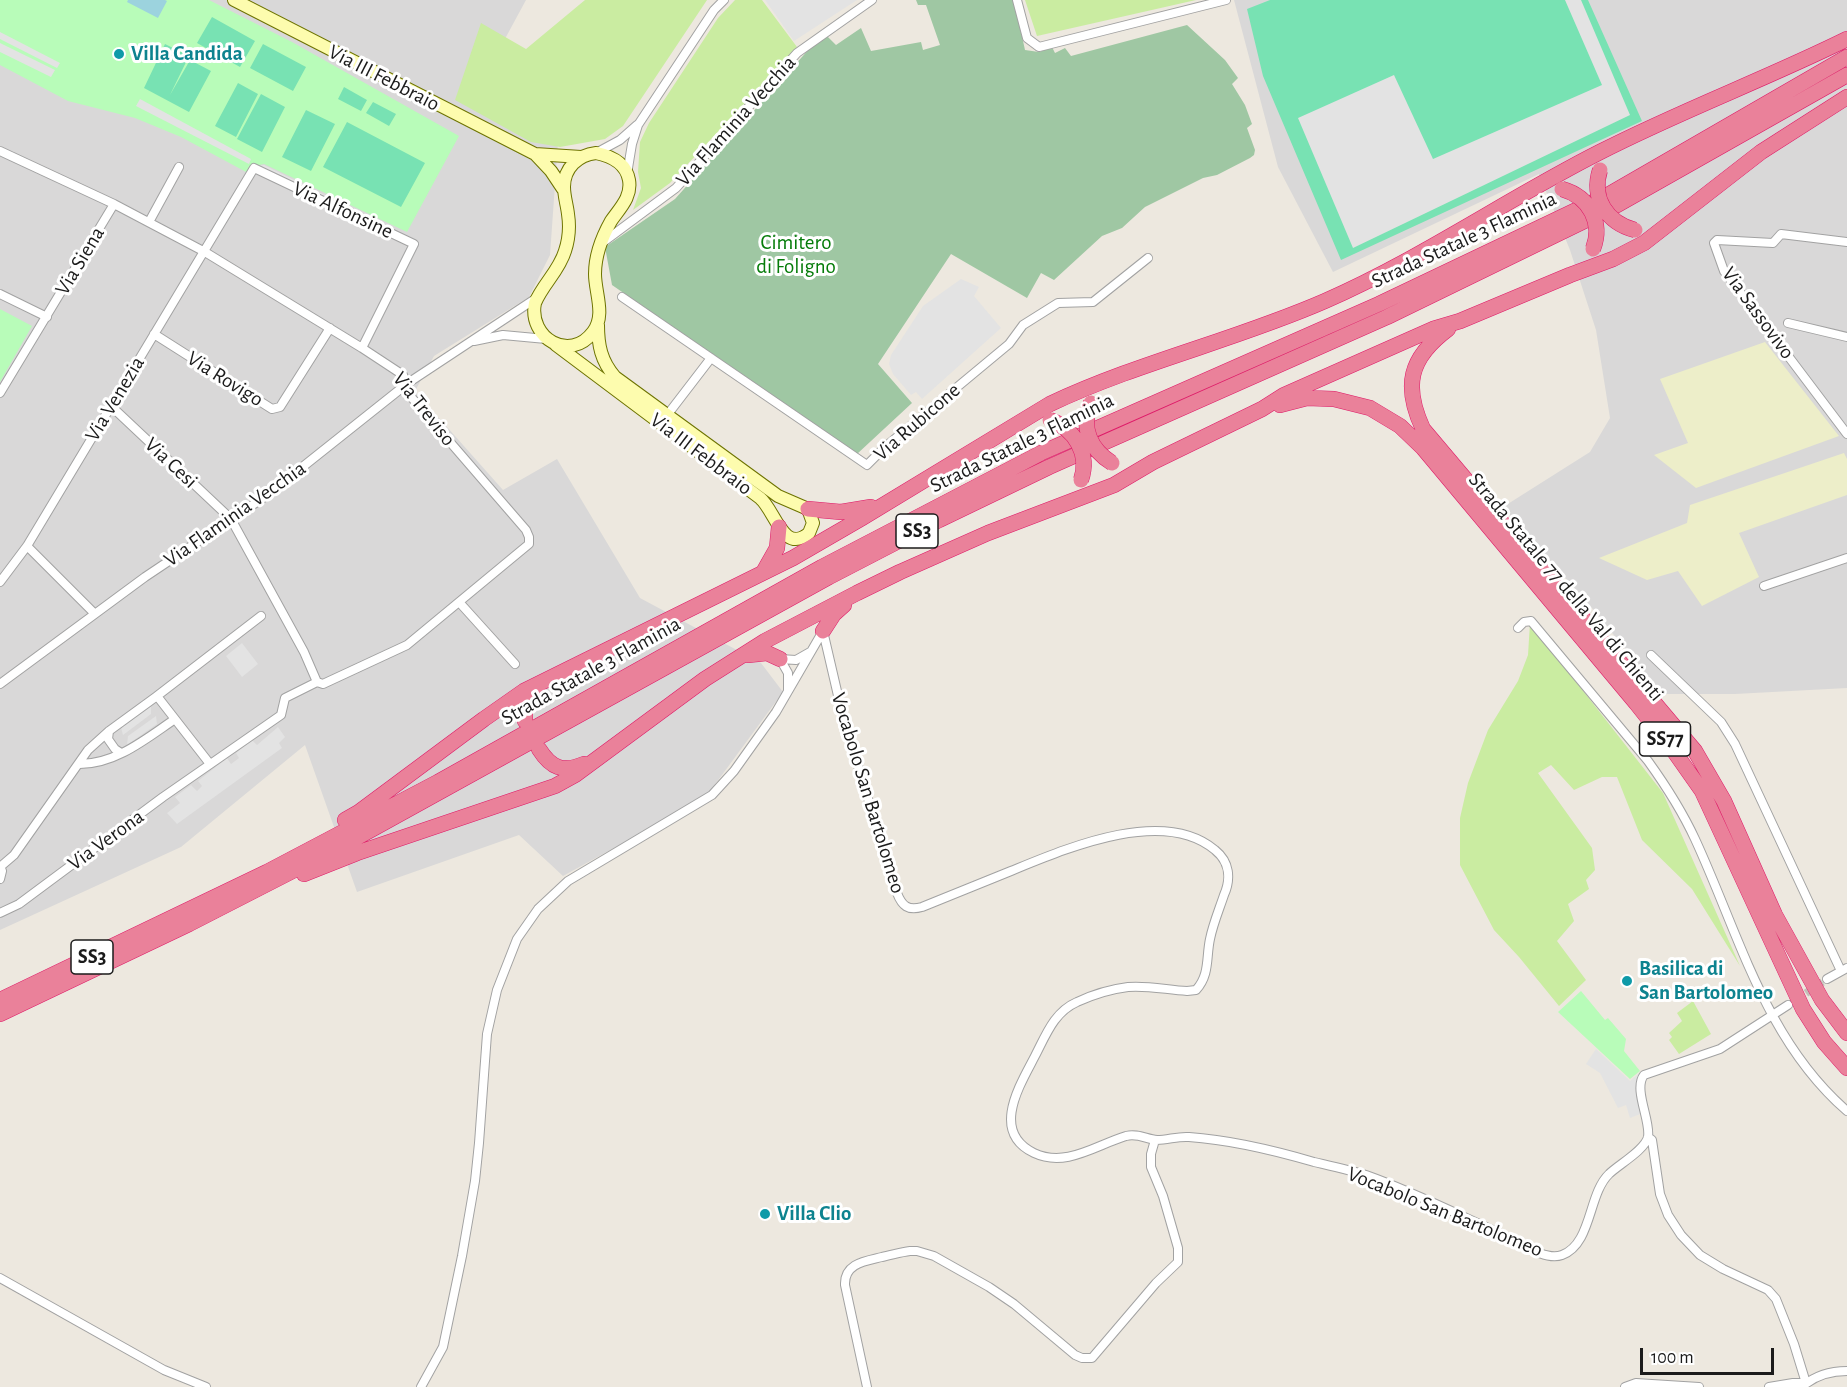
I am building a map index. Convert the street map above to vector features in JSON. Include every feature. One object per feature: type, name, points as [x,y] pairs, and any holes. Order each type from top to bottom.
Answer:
[{"type":"highway","points":[[186,919],[227,884],[359,812],[524,691],[759,575],[833,535],[1030,416],[1066,397],[1277,321],[1326,300],[1375,277],[1600,152],[1847,39]]},
{"type":"highway","name":"Strada Statale 3 Flaminia","points":[[0,1000],[186,919],[267,872],[428,787],[822,567],[1041,453],[1379,304],[1608,195],[1847,57]]},
{"type":"highway","name":"Strada Statale 3 Flaminia","points":[[0,1014],[186,919],[370,830],[829,577],[939,520],[1049,467],[1387,317],[1617,205],[1847,75]]},
{"type":"highway","points":[[186,919],[341,859],[555,786],[575,775],[731,662],[765,641],[857,593],[988,533],[1114,485],[1153,462],[1284,396],[1370,356],[1629,252],[1659,233],[1761,152],[1847,97]]},
{"type":"highway","points":[[1639,134],[1607,158],[1600,170],[1598,195],[1606,214],[1620,225],[1635,230],[1654,229],[1673,221]]},
{"type":"highway","points":[[1524,194],[1562,189],[1578,195],[1591,211],[1597,232],[1593,249],[1582,266],[1570,275]]},
{"type":"highway","name":"Strada Statale 77 della Val di Chienti","points":[[1460,321],[1433,340],[1419,356],[1412,382],[1411,397],[1423,429],[1695,751],[1724,801],[1775,915],[1822,1000],[1847,1033]]},
{"type":"highway","points":[[1107,381],[1090,403],[1086,422],[1090,441],[1100,454],[1112,463],[1137,467],[1153,462]]},
{"type":"highway","name":"Strada Statale 77 della Val di Chienti","points":[[1262,409],[1307,398],[1334,399],[1370,408],[1400,426],[1423,448],[1636,703],[1702,791],[1803,1009],[1824,1042],[1847,1068]]},
{"type":"highway","points":[[1030,416],[1050,420],[1067,429],[1081,447],[1084,461],[1081,480],[1068,502]]},
{"type":"highway","points":[[808,509],[841,513],[854,512],[894,499]]},
{"type":"highway","points":[[759,575],[775,555],[779,541],[779,527]]},
{"type":"highway","points":[[823,631],[834,614],[857,593]]},
{"type":"highway","points":[[731,662],[750,654],[763,652],[780,659]]},
{"type":"highway","points":[[525,721],[527,703],[539,684]]},
{"type":"highway","points":[[539,749],[551,763],[564,769],[595,760]]},
{"type":"main road","name":"Via III Febbraio","points":[[234,0],[535,154]]},
{"type":"main road","points":[[535,154],[581,157],[596,153],[617,161],[627,174],[630,189],[600,244],[595,275],[599,313],[599,348],[611,372],[778,496],[808,509],[813,524],[806,536],[799,539],[791,538],[784,535],[779,527]]},
{"type":"main road","points":[[535,154],[551,171],[563,189]]},
{"type":"main road","points":[[563,189],[569,168],[581,157]]},
{"type":"main road","name":"Via Flaminia Vecchia","points":[[538,297],[561,263],[567,243],[568,214],[563,189]]},
{"type":"main road","points":[[538,297],[534,309],[537,325],[551,342]]},
{"type":"main road","name":"Via Flaminia Vecchia","points":[[551,342],[579,343],[590,336],[598,324]]},
{"type":"main road","name":"Via III Febbraio","points":[[551,342],[760,498],[771,509],[779,527]]},
{"type":"street","points":[[627,174],[638,125],[714,10],[724,0]]},
{"type":"street","name":"Via Flaminia Vecchia","points":[[600,244],[676,188],[797,53],[872,0]]},
{"type":"street","points":[[1017,0],[1027,38],[1039,47],[1226,0]]},
{"type":"street","points":[[596,153],[620,140],[638,125]]},
{"type":"street","name":"Via Treviso","points":[[0,151],[114,204],[205,252],[403,375],[412,398],[526,530],[529,544],[407,645],[323,684],[317,682]]},
{"type":"street","points":[[149,222],[179,167]]},
{"type":"street","name":"Via Alfonsine","points":[[205,252],[254,168],[414,244],[362,348]]},
{"type":"street","name":"Via Siena","points":[[0,393],[114,204]]},
{"type":"street","name":"Via Sassovivo","points":[[1847,242],[1781,234],[1773,243],[1718,240],[1713,243],[1724,271],[1847,434]]},
{"type":"street","name":"Via Venezia","points":[[0,582],[27,546],[205,252]]},
{"type":"street","name":"Via Rubicone","points":[[622,297],[867,465],[885,447],[1009,344],[1023,325],[1058,303],[1093,302],[1148,258]]},
{"type":"street","name":"Via Siena","points":[[0,294],[47,317]]},
{"type":"street","name":"Via Flaminia Vecchia","points":[[0,684],[145,577],[266,496],[408,383],[538,297]]},
{"type":"street","name":"Via Sassovivo","points":[[1788,323],[1847,337]]},
{"type":"street","name":"Via Rovigo","points":[[154,334],[272,409],[280,407],[330,328]]},
{"type":"street","name":"Via Flaminia Vecchia","points":[[468,342],[503,335],[551,342]]},
{"type":"street","points":[[668,414],[711,358]]},
{"type":"street","name":"Via Cesi","points":[[111,406],[231,519]]},
{"type":"street","points":[[231,519],[304,652],[317,682]]},
{"type":"street","points":[[27,546],[95,614]]},
{"type":"street","points":[[1764,586],[1847,558]]},
{"type":"street","points":[[459,602],[515,664]]},
{"type":"street","points":[[0,879],[0,867],[14,855],[88,750],[109,731],[261,616]]},
{"type":"street","points":[[1518,628],[1524,621],[1532,621],[1662,780],[1695,839],[1779,1029],[1803,1063],[1834,1100],[1847,1111]]},
{"type":"street","points":[[421,1387],[443,1347],[475,1181],[489,1023],[497,990],[514,945],[538,909],[568,881],[712,795],[734,771],[788,693],[823,631]]},
{"type":"street","name":"Vocabolo San Bartolomeo","points":[[823,631],[843,717],[897,893],[904,906],[909,909],[922,907],[1080,844],[1110,837],[1159,831],[1175,832],[1212,847],[1227,865],[1228,886],[1209,942],[1206,976],[1196,990],[1129,987],[1076,1003],[1062,1011],[1053,1022],[1013,1101],[1011,1115],[1014,1132],[1024,1147],[1042,1156],[1056,1158],[1074,1156],[1128,1136],[1138,1135],[1155,1140],[1188,1137],[1253,1145],[1366,1176],[1447,1209],[1533,1249],[1550,1256],[1560,1256],[1578,1242],[1601,1184],[1608,1174],[1643,1146],[1648,1137]]},
{"type":"street","points":[[780,659],[796,660],[811,651]]},
{"type":"street","points":[[1651,654],[1721,722],[1735,744],[1844,970],[1827,979]]},
{"type":"street","points":[[780,659],[788,673],[788,693]]},
{"type":"street","name":"Via Verona","points":[[0,913],[19,904],[281,715],[285,698],[317,682]]},
{"type":"street","points":[[157,696],[210,764]]},
{"type":"street","points":[[80,764],[88,764],[137,746],[175,719]]},
{"type":"street","points":[[109,731],[108,739],[121,753]]},
{"type":"street","points":[[1788,1005],[1720,1048],[1644,1075],[1641,1083],[1648,1137],[1652,1140],[1654,1167],[1668,1215],[1681,1235],[1700,1255],[1768,1290],[1776,1299],[1794,1344],[1804,1385]]},
{"type":"street","points":[[867,1387],[845,1277],[850,1269],[864,1261],[908,1251],[922,1252],[951,1265],[1002,1296],[1076,1355],[1082,1358],[1092,1358],[1156,1283],[1178,1262],[1178,1248],[1163,1196],[1151,1167],[1151,1154],[1155,1140]]},
{"type":"street","points":[[0,1278],[164,1370],[206,1387]]},
{"type":"street","points":[[1769,1387],[1793,1383],[1804,1385],[1820,1375],[1847,1371]]},
{"type":"street","points":[[1625,1387],[1636,1383],[1699,1387]]},
{"type":"shaded area","points":[[0,0],[526,0],[480,85],[559,128],[550,255],[529,297],[434,356],[415,391],[503,490],[557,459],[640,598],[761,663],[783,692],[705,798],[563,876],[519,835],[357,892],[305,745],[181,847],[0,930]]},
{"type":"shaded area","points":[[765,0],[857,0],[794,41]]},
{"type":"shaded area","points":[[1234,0],[1847,0],[1847,688],[1735,694],[1662,694],[1591,607],[1503,507],[1590,452],[1610,418],[1596,330],[1570,250],[1539,174],[1333,272],[1278,167]]},
{"type":"shaded area","points":[[1565,0],[1581,0],[1630,115],[1353,248],[1298,118],[1394,75],[1433,159],[1602,85]]},
{"type":"shaded area","points":[[0,32],[60,63],[57,68],[0,39]]},
{"type":"shaded area","points":[[0,43],[55,70],[51,77],[0,52]]},
{"type":"shaded area","points":[[140,99],[251,159],[249,164],[136,106]]},
{"type":"shaded area","points":[[264,165],[345,205],[343,210],[257,166]]},
{"type":"shaded area","points":[[961,279],[979,287],[974,296],[1001,328],[922,399],[916,392],[911,395],[893,374],[889,364],[891,355],[923,306]]},
{"type":"shaded area","points":[[242,643],[258,664],[242,677],[226,656]]},
{"type":"shaded area","points":[[151,705],[151,714],[123,735],[121,727]]},
{"type":"shaded area","points":[[156,716],[157,724],[127,745],[128,736]]},
{"type":"shaded area","points":[[278,727],[285,737],[279,743],[282,748],[177,824],[167,813],[180,803],[175,797],[191,785],[197,791],[202,786],[198,781],[227,758],[231,764],[239,758],[236,753],[252,740],[257,745]]},
{"type":"shaded area","points":[[1596,1049],[1630,1081],[1641,1072],[1648,1111],[1630,1118],[1626,1105],[1618,1108],[1600,1073],[1586,1064]]},
{"type":"green space","points":[[0,0],[209,0],[292,42],[459,136],[407,232],[264,164],[254,166],[248,173],[181,137],[135,118],[68,101],[0,65]]},
{"type":"green space","points":[[585,0],[707,0],[623,126],[605,139],[560,147],[531,142],[455,100],[481,23],[526,49]]},
{"type":"green space","points":[[735,0],[762,0],[797,47],[670,183],[633,210],[641,188],[638,172],[640,142],[649,123],[718,18]]},
{"type":"green space","name":"Cimitero di Foligno","points":[[916,0],[1014,0],[1025,50],[1039,52],[1052,47],[1055,53],[1065,48],[1071,56],[1187,25],[1225,60],[1238,78],[1232,84],[1245,105],[1252,124],[1247,128],[1255,150],[1254,155],[1250,158],[1145,207],[1122,228],[1102,236],[1054,280],[1041,273],[1027,298],[951,254],[878,364],[912,403],[857,454],[612,285],[605,247],[675,199],[810,48],[826,35],[836,45],[861,28],[871,51],[921,42],[923,50],[940,45],[926,5],[918,5]]},
{"type":"green space","points":[[1025,0],[1196,0],[1037,36]]},
{"type":"green space","points":[[1270,0],[1588,0],[1642,121],[1341,260],[1263,76],[1247,9]]},
{"type":"green space","points":[[212,17],[255,41],[240,67],[197,43]]},
{"type":"green space","points":[[165,44],[189,56],[170,95],[190,60],[211,71],[189,112],[144,88]]},
{"type":"green space","points":[[263,44],[306,67],[293,91],[250,68]]},
{"type":"green space","points":[[238,83],[258,94],[236,137],[215,126]]},
{"type":"green space","points":[[344,87],[367,100],[361,111],[338,99]]},
{"type":"green space","points":[[261,94],[285,107],[262,152],[237,139]]},
{"type":"green space","points":[[373,102],[396,114],[389,126],[366,113]]},
{"type":"green space","points":[[306,110],[335,124],[311,171],[282,157]]},
{"type":"green space","points":[[347,122],[425,163],[401,207],[323,167]]},
{"type":"green space","points":[[0,309],[32,326],[0,382]]},
{"type":"green space","points":[[1765,342],[1839,436],[1696,488],[1654,455],[1688,443],[1660,379]]},
{"type":"green space","points":[[1844,453],[1847,459],[1847,495],[1739,533],[1759,577],[1702,606],[1678,571],[1647,580],[1599,558],[1687,523],[1690,505]]},
{"type":"green space","points":[[1530,623],[1663,793],[1740,966],[1692,889],[1642,840],[1617,777],[1602,777],[1574,790],[1551,765],[1538,773],[1592,848],[1595,870],[1586,880],[1589,889],[1568,904],[1574,921],[1557,941],[1586,980],[1559,1006],[1494,930],[1460,865],[1460,818],[1468,783],[1488,730],[1518,681],[1528,655]]},
{"type":"green space","points":[[1581,991],[1605,1020],[1608,1018],[1626,1039],[1624,1051],[1640,1071],[1630,1079],[1558,1012]]},
{"type":"green space","points":[[1693,1001],[1711,1034],[1679,1054],[1669,1040],[1672,1037],[1669,1033],[1682,1021],[1677,1013]]},
{"type":"water","points":[[128,0],[167,1],[158,18],[127,2]]},
{"type":"tunnel","points":[[1796,1000],[1827,979]]},
{"type":"place","name":"Villa Candida","points":[[119,54]]},
{"type":"place","name":"Basilica di San Bartolomeo","points":[[1627,981]]},
{"type":"place","name":"Villa Clio","points":[[765,1214]]}]
